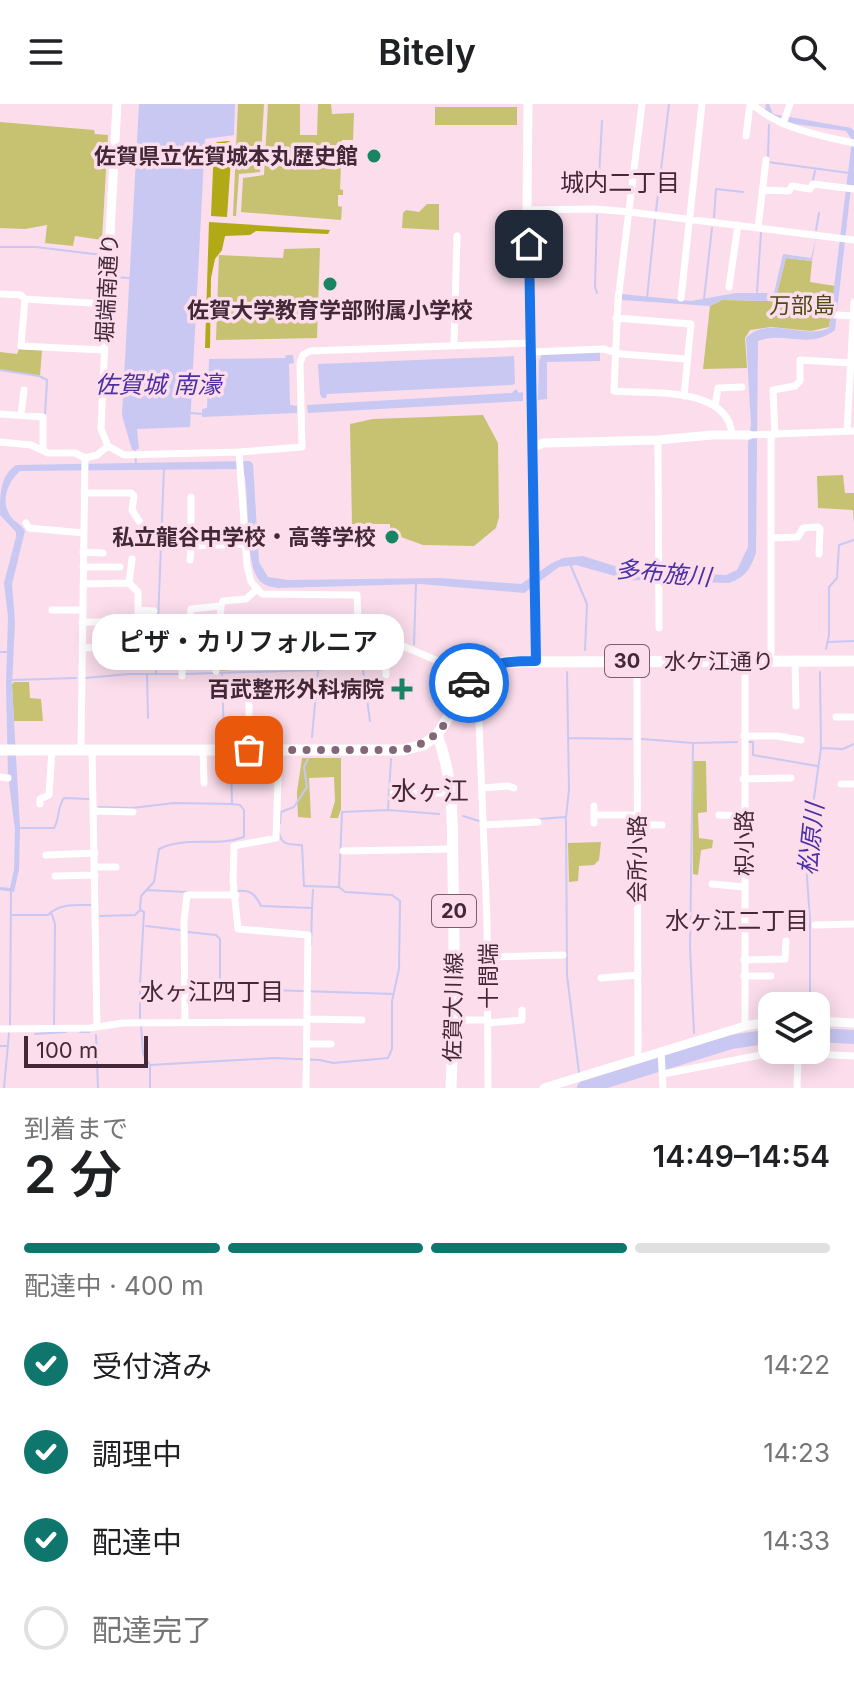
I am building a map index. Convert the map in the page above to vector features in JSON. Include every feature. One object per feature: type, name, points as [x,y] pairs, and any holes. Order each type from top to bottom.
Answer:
[{"type":"main road","name":"水ケ江通り","points":[[477,672],[502,662],[536,661],[854,661]]},
{"type":"main road","points":[[0,750],[403,750],[423,745],[437,735],[477,672]]},
{"type":"main road","name":"佐賀大川線","points":[[437,735],[447,758],[451,793],[459,1020],[451,1088]]},
{"type":"street","name":"堀端南通り","points":[[108,446],[102,437],[100,423],[117,104]]},
{"type":"street","points":[[528,104],[527,210],[536,661]]},
{"type":"street","points":[[642,104],[618,297],[614,391],[700,398],[726,414],[732,423],[732,435]]},
{"type":"street","points":[[681,298],[702,104]]},
{"type":"street","points":[[751,104],[768,118],[783,124],[852,142]]},
{"type":"street","points":[[746,136],[751,104]]},
{"type":"street","points":[[783,124],[790,104]]},
{"type":"street","points":[[758,228],[766,160]]},
{"type":"street","points":[[762,190],[789,191],[792,186],[810,189],[813,184],[851,188]]},
{"type":"street","points":[[527,210],[630,212],[848,240]]},
{"type":"street","points":[[729,287],[738,225]]},
{"type":"street","points":[[454,345],[457,236]]},
{"type":"street","points":[[0,294],[21,295],[25,299],[106,304]]},
{"type":"street","points":[[25,299],[21,346],[104,350]]},
{"type":"street","points":[[533,448],[543,443],[851,431],[854,302]]},
{"type":"street","points":[[821,314],[853,316]]},
{"type":"street","points":[[616,318],[691,324],[684,396]]},
{"type":"street","points":[[84,460],[108,446],[130,456],[239,456],[302,447],[300,363],[303,355],[310,351],[454,345],[603,349],[686,359]]},
{"type":"street","points":[[771,661],[773,390],[795,386],[800,381],[800,360],[851,363]]},
{"type":"street","points":[[715,406],[718,388],[742,387]]},
{"type":"street","points":[[21,415],[24,390]]},
{"type":"street","points":[[0,414],[43,417],[46,451]]},
{"type":"street","points":[[658,440],[659,628]]},
{"type":"street","points":[[0,442],[75,453],[84,460]]},
{"type":"street","points":[[239,456],[251,582],[262,594],[357,595],[359,648]]},
{"type":"street","points":[[84,460],[82,648],[87,749],[94,811],[97,1026]]},
{"type":"street","points":[[84,493],[131,493],[134,496],[132,510],[139,521]]},
{"type":"street","points":[[190,560],[191,497]]},
{"type":"street","points":[[26,523],[29,528],[84,533]]},
{"type":"street","points":[[771,538],[798,537],[803,528],[818,527],[819,554]]},
{"type":"street","points":[[191,546],[245,544]]},
{"type":"street","points":[[83,552],[103,553]]},
{"type":"street","points":[[129,583],[132,559]]},
{"type":"street","points":[[83,567],[120,567]]},
{"type":"street","points":[[83,584],[129,583],[138,592],[138,614],[154,611]]},
{"type":"street","points":[[216,671],[223,601],[246,599],[257,589]]},
{"type":"street","points":[[181,674],[183,634],[189,633],[191,609],[221,606]]},
{"type":"street","points":[[52,610],[83,610]]},
{"type":"street","points":[[82,622],[110,622]]},
{"type":"street","points":[[82,648],[130,646]]},
{"type":"street","points":[[317,647],[385,651],[403,646],[445,662],[469,662],[477,672]]},
{"type":"street","points":[[385,651],[386,675]]},
{"type":"street","name":"会所小路","points":[[637,661],[638,1058]]},
{"type":"street","name":"枳小路","points":[[745,661],[745,1026]]},
{"type":"street","points":[[795,661],[796,706]]},
{"type":"street","points":[[445,662],[449,704],[454,707]]},
{"type":"street","name":"十間端","points":[[477,672],[488,957],[488,1088]]},
{"type":"street","points":[[249,693],[249,750]]},
{"type":"street","points":[[836,717],[854,717]]},
{"type":"street","points":[[744,736],[801,740]]},
{"type":"street","points":[[40,804],[40,799],[49,795],[52,749]]},
{"type":"street","points":[[203,749],[204,783]]},
{"type":"street","points":[[279,750],[276,838],[234,846],[235,892],[238,929],[308,935],[306,1088]]},
{"type":"street","points":[[743,779],[791,778]]},
{"type":"street","points":[[841,784],[854,784]]},
{"type":"street","points":[[482,788],[514,788]]},
{"type":"street","points":[[393,793],[451,793]]},
{"type":"street","points":[[594,806],[594,819],[637,820],[662,825]]},
{"type":"street","points":[[94,811],[133,812]]},
{"type":"street","points":[[719,815],[743,816]]},
{"type":"street","points":[[483,825],[538,822]]},
{"type":"street","points":[[343,851],[452,849]]},
{"type":"street","points":[[46,855],[95,853]]},
{"type":"street","points":[[55,876],[116,867]]},
{"type":"street","points":[[712,884],[744,887]]},
{"type":"street","points":[[185,1023],[184,922],[187,895],[235,892]]},
{"type":"street","points":[[815,925],[854,924]]},
{"type":"street","points":[[744,960],[785,959],[786,941]]},
{"type":"street","points":[[488,957],[563,955]]},
{"type":"street","points":[[601,978],[638,975]]},
{"type":"street","points":[[744,976],[771,976]]},
{"type":"street","points":[[459,1020],[522,1020],[522,1010]]},
{"type":"street","points":[[7,1029],[141,1023],[362,1020]]},
{"type":"street","points":[[830,1022],[854,1023]]},
{"type":"street","points":[[544,1088],[758,1024]]},
{"type":"street","points":[[307,1044],[331,1044]]},
{"type":"street","points":[[661,1053],[663,1088]]},
{"type":"street","points":[[830,1054],[854,1056]]},
{"type":"street","points":[[663,1073],[758,1055]]},
{"type":"street","points":[[797,1088],[798,1064]]},
{"type":"green space","points":[[238,104],[264,104],[260,172],[239,174],[236,216],[233,216]]},
{"type":"green space","points":[[268,104],[300,104],[300,135],[317,135],[318,104],[331,104],[332,114],[354,113],[353,140],[342,140],[340,189],[343,195],[338,195],[338,206],[342,207],[341,220],[241,212],[243,178],[264,175]]},
{"type":"green space","points":[[435,107],[517,107],[517,125],[435,125]]},
{"type":"green space","points":[[0,122],[94,130],[95,134],[108,135],[102,240],[75,236],[73,246],[45,243],[47,225],[25,229],[0,228]]},
{"type":"green space","points":[[427,204],[439,204],[439,230],[402,228],[406,210],[419,212]]},
{"type":"green space","points":[[320,248],[317,338],[216,340],[219,255],[283,258],[284,249]]},
{"type":"green space","name":"万部島","points":[[786,258],[812,261],[810,282],[835,286],[829,327],[811,331],[771,327],[750,330],[745,338],[747,368],[703,369],[710,306],[722,300],[775,301]]},
{"type":"green space","points":[[19,349],[42,350],[40,376],[0,370],[0,352],[17,354]]},
{"type":"green space","points":[[483,415],[498,443],[499,517],[496,528],[474,546],[423,545],[390,533],[390,524],[352,524],[350,424],[373,419]]},
{"type":"green space","points":[[843,475],[845,493],[854,493],[854,522],[853,510],[818,508],[817,476]]},
{"type":"green space","points":[[221,630],[234,630],[237,642],[250,642],[249,669],[218,671]]},
{"type":"green space","points":[[14,682],[29,682],[30,698],[41,699],[43,721],[14,721]]},
{"type":"green space","points":[[302,758],[341,758],[341,809],[338,818],[330,818],[335,801],[334,777],[309,778],[311,818],[298,817],[297,792]]},
{"type":"green space","points":[[693,761],[706,761],[707,812],[698,813],[699,838],[713,840],[712,848],[701,850],[698,875],[693,874]]},
{"type":"green space","points":[[601,842],[599,860],[594,865],[579,866],[578,881],[569,882],[568,843]]},
{"type":"shaded area","points":[[229,141],[232,144],[227,217],[211,216],[214,146],[217,142]]},
{"type":"shaded area","points":[[209,222],[330,230],[328,234],[256,231],[250,235],[225,236],[211,278],[210,348],[205,348]]},
{"type":"water","name":"佐賀城 南濠","points":[[139,104],[235,104],[234,135],[205,139],[190,427],[137,429],[139,449],[132,450],[122,415]]},
{"type":"water","name":"多布施川","points":[[766,104],[769,104],[773,114],[851,128],[854,131],[854,185],[851,187],[835,330],[816,339],[768,338],[758,341],[756,553],[743,575],[729,583],[629,580],[576,565],[559,567],[524,593],[420,584],[278,588],[260,581],[251,560],[243,469],[20,471],[9,487],[6,499],[11,517],[25,531],[12,584],[15,622],[12,685],[20,827],[19,870],[14,892],[0,890],[0,887],[10,888],[14,870],[15,830],[8,775],[8,617],[4,583],[16,532],[0,515],[0,500],[4,480],[16,465],[250,461],[253,464],[259,562],[268,577],[288,580],[440,578],[521,584],[563,558],[583,556],[630,571],[726,575],[737,570],[748,547],[748,444],[751,425],[746,338],[765,328],[819,331],[829,328],[852,140],[846,131],[788,123],[765,111]]},
{"type":"water","points":[[816,239],[812,261],[786,258],[775,301],[722,300],[710,306],[622,300],[622,294],[691,301],[736,293],[774,293],[783,254],[811,258]]},
{"type":"water","points":[[600,352],[600,361],[547,362],[547,399],[538,400],[542,354]]},
{"type":"water","points":[[286,355],[293,355],[294,363],[289,364],[290,405],[297,406],[297,413],[202,417],[202,409],[207,408],[209,359],[285,358]]},
{"type":"water","points":[[514,356],[515,384],[511,385],[327,394],[326,398],[320,394],[318,364]]},
{"type":"water","points":[[516,389],[519,393],[523,392],[523,401],[308,413],[307,405],[512,393]]},
{"type":"waterway","points":[[656,211],[669,104]]},
{"type":"waterway","points":[[599,177],[602,121]]},
{"type":"waterway","points":[[768,156],[769,125]]},
{"type":"waterway","points":[[768,162],[849,173]]},
{"type":"waterway","points":[[813,180],[815,171]]},
{"type":"waterway","points":[[714,217],[716,189],[743,192]]},
{"type":"waterway","points":[[816,230],[819,213]]},
{"type":"waterway","points":[[597,215],[597,293]]},
{"type":"waterway","points":[[647,298],[655,220]]},
{"type":"waterway","points":[[704,299],[712,228]]},
{"type":"waterway","points":[[757,292],[761,233]]},
{"type":"waterway","points":[[0,247],[36,247],[102,255],[102,276]]},
{"type":"waterway","points":[[114,277],[129,278]]},
{"type":"waterway","points":[[0,370],[47,380],[45,415]]},
{"type":"waterway","points":[[191,413],[203,414]]},
{"type":"waterway","points":[[135,448],[136,465]]},
{"type":"waterway","points":[[156,673],[164,468]]},
{"type":"waterway","name":"松原川","points":[[826,649],[829,587],[837,578],[839,545],[854,540]]},
{"type":"waterway","points":[[570,564],[587,604],[585,650]]},
{"type":"waterway","points":[[414,644],[416,583]]},
{"type":"waterway","points":[[828,642],[854,641]]},
{"type":"waterway","points":[[0,652],[8,652]]},
{"type":"waterway","points":[[389,652],[400,652]]},
{"type":"waterway","points":[[185,674],[318,670],[351,666],[357,654],[383,653]]},
{"type":"waterway","points":[[361,655],[370,721]]},
{"type":"waterway","points":[[312,737],[318,671]]},
{"type":"waterway","points":[[567,672],[567,975],[579,1073]]},
{"type":"waterway","name":"松原川","points":[[810,992],[810,920],[805,847],[815,829],[813,805],[821,748],[820,672]]},
{"type":"waterway","points":[[85,678],[179,674]]},
{"type":"waterway","points":[[222,674],[224,737]]},
{"type":"waterway","points":[[147,675],[148,718]]},
{"type":"waterway","points":[[13,680],[76,678]]},
{"type":"waterway","points":[[568,738],[631,739]]},
{"type":"waterway","points":[[642,739],[737,742]]},
{"type":"waterway","points":[[749,742],[753,742],[753,755],[817,766]]},
{"type":"waterway","points":[[693,743],[690,947],[694,1033]]},
{"type":"waterway","points":[[821,748],[843,749],[854,744]]},
{"type":"waterway","points":[[280,823],[281,812],[294,807],[307,787],[304,767],[308,759]]},
{"type":"waterway","points":[[279,833],[284,842],[302,845],[304,886],[339,887],[342,812],[388,810],[391,759]]},
{"type":"waterway","points":[[99,807],[232,804],[231,761]]},
{"type":"waterway","points":[[21,828],[54,828],[64,798],[89,799]]},
{"type":"waterway","points":[[140,1018],[144,912],[140,910],[141,896],[154,882],[159,849],[180,843],[244,837],[244,810],[240,805],[232,804]]},
{"type":"waterway","points":[[388,810],[439,814]]},
{"type":"waterway","points":[[463,816],[479,821]]},
{"type":"waterway","points":[[539,819],[565,817]]},
{"type":"waterway","points":[[150,1065],[274,1058],[333,1063],[388,1058],[392,1049],[392,1001],[399,969],[400,901],[392,895],[345,892],[339,887]]},
{"type":"waterway","points":[[10,1027],[11,890]]},
{"type":"waterway","points":[[146,890],[187,892]]},
{"type":"waterway","points":[[238,891],[252,894],[261,906],[312,908],[313,890]]},
{"type":"waterway","points":[[13,915],[48,915],[63,907],[91,905]]},
{"type":"waterway","points":[[311,945],[312,908]]},
{"type":"waterway","points":[[100,916],[135,915],[139,911]]},
{"type":"waterway","points":[[51,912],[55,924],[54,1026]]},
{"type":"waterway","points":[[146,926],[180,930]]},
{"type":"waterway","points":[[188,932],[216,935],[220,939],[220,982],[264,985],[270,990],[394,994]]},
{"type":"waterway","points":[[141,1025],[143,1054],[150,1065],[150,1088]]},
{"type":"waterway","points":[[35,1034],[66,1032]]},
{"type":"waterway","points":[[80,1032],[89,1032]]},
{"type":"waterway","points":[[4,1088],[9,1033]]},
{"type":"waterway","points":[[96,1035],[98,1088]]},
{"type":"waterway","points":[[830,1036],[854,1037]]},
{"type":"waterway","points":[[584,1088],[731,1042],[758,1038]]},
{"type":"waterway","points":[[0,1046],[7,1046]]},
{"type":"waterway","points":[[581,1079],[584,1088]]},
{"type":"way so far","points":[[249,750],[403,750],[423,745],[437,735],[469,683]]},
{"type":"place","name":"佐賀県立佐賀城本丸歴史館","points":[[374,156]]},
{"type":"place","name":"佐賀大学教育学部附属小学校","points":[[330,284]]},
{"type":"place","name":"私立龍谷中学校・高等学校","points":[[392,537]]},
{"type":"place","name":"百武整形外科病院","points":[[402,689]]},
{"type":"place","name":"ピザ・カリフォルニア","points":[[249,750]]},
{"type":"district","name":"城内二丁目","points":[[620,182]]},
{"type":"district","name":"水ヶ江","points":[[430,790]]},
{"type":"district","name":"水ヶ江二丁目","points":[[737,920]]},
{"type":"district","name":"水ヶ江四丁目","points":[[212,991]]},
{"type":"route","points":[[469,683],[477,672],[502,662],[536,661],[529,244]]}]
